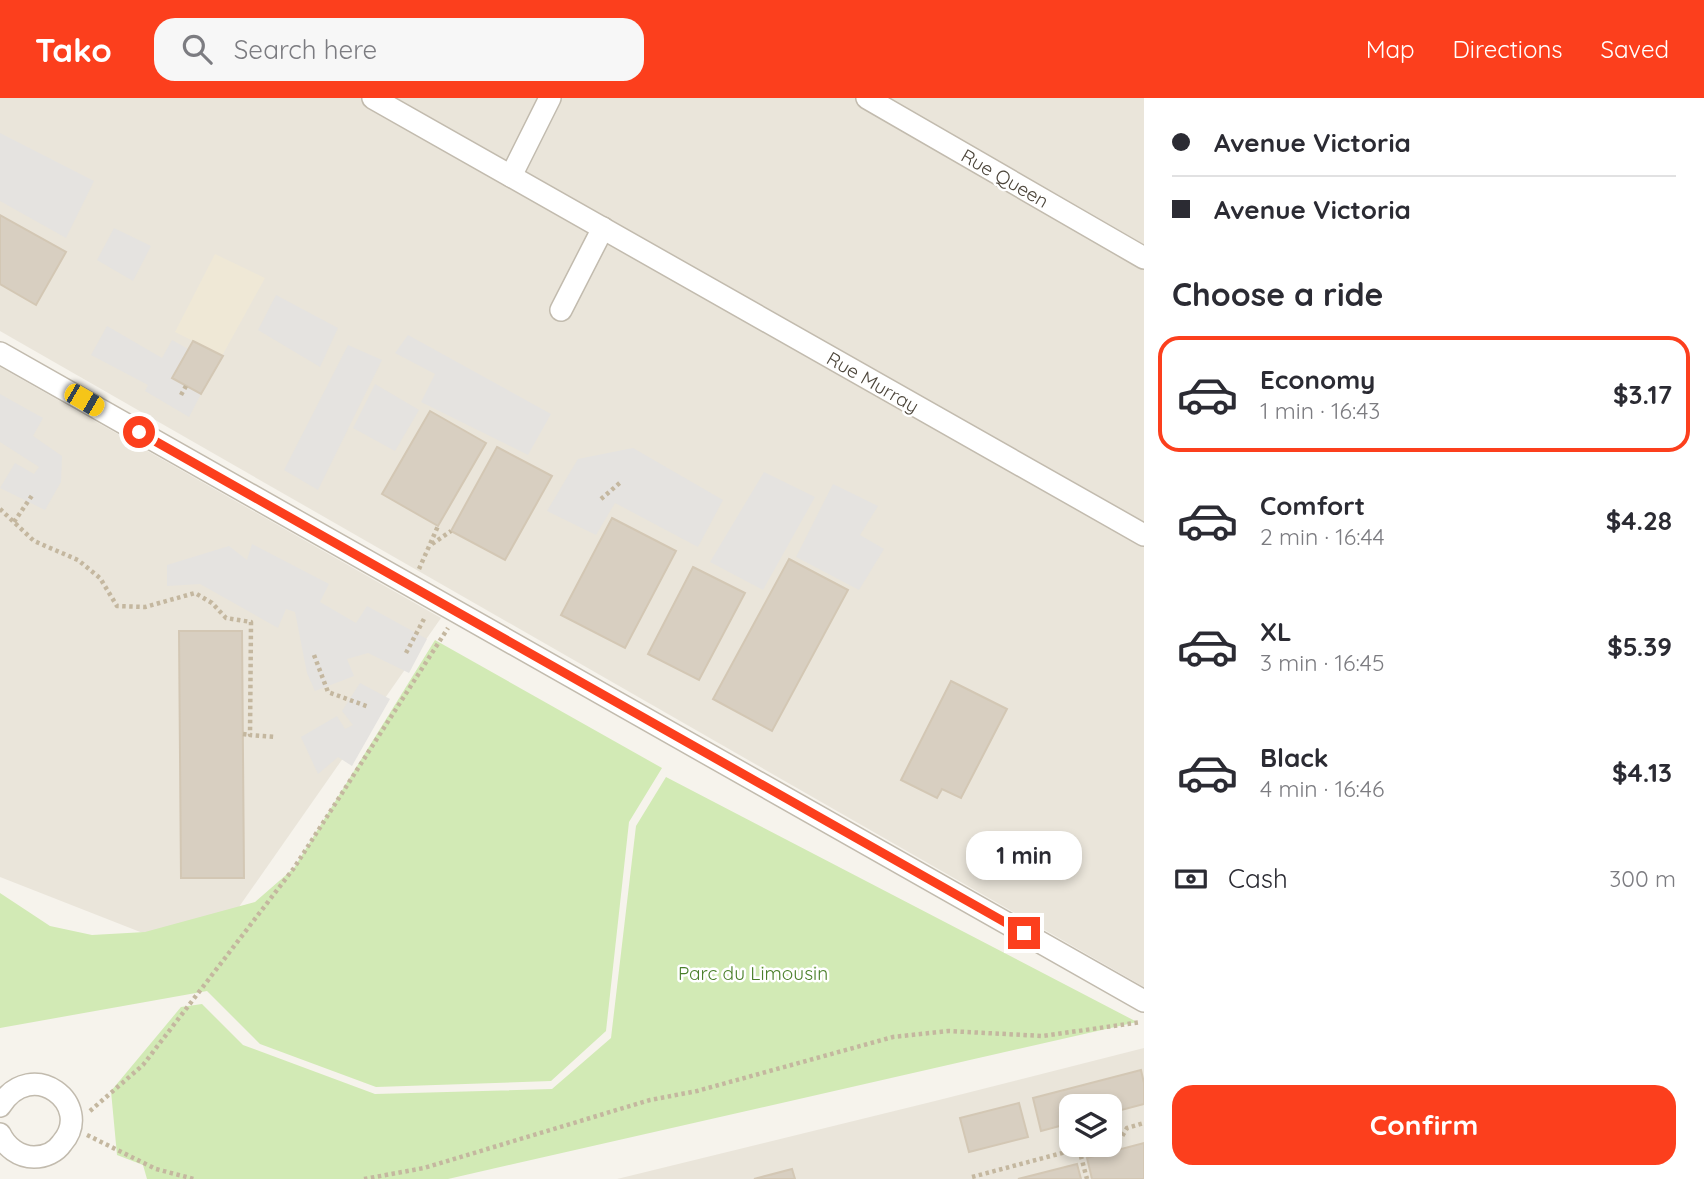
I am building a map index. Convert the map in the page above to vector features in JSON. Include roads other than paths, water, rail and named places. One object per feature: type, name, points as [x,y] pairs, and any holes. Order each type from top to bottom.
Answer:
[{"type":"street","name":"Rue Murray","points":[[373,98],[1144,535]]},
{"type":"street","points":[[511,176],[550,98]]},
{"type":"street","name":"Rue Queen","points":[[867,98],[1144,258]]},
{"type":"street","points":[[561,310],[603,228]]},
{"type":"street","points":[[0,353],[1144,1001]]},
{"type":"street","points":[[0,1106],[15,1089],[25,1084],[37,1083],[58,1092],[66,1102],[70,1121],[66,1139],[58,1149],[47,1155],[34,1157],[4,1148]]},
{"type":"park label","name":"Parc du Limousin","points":[[753,973]]}]
